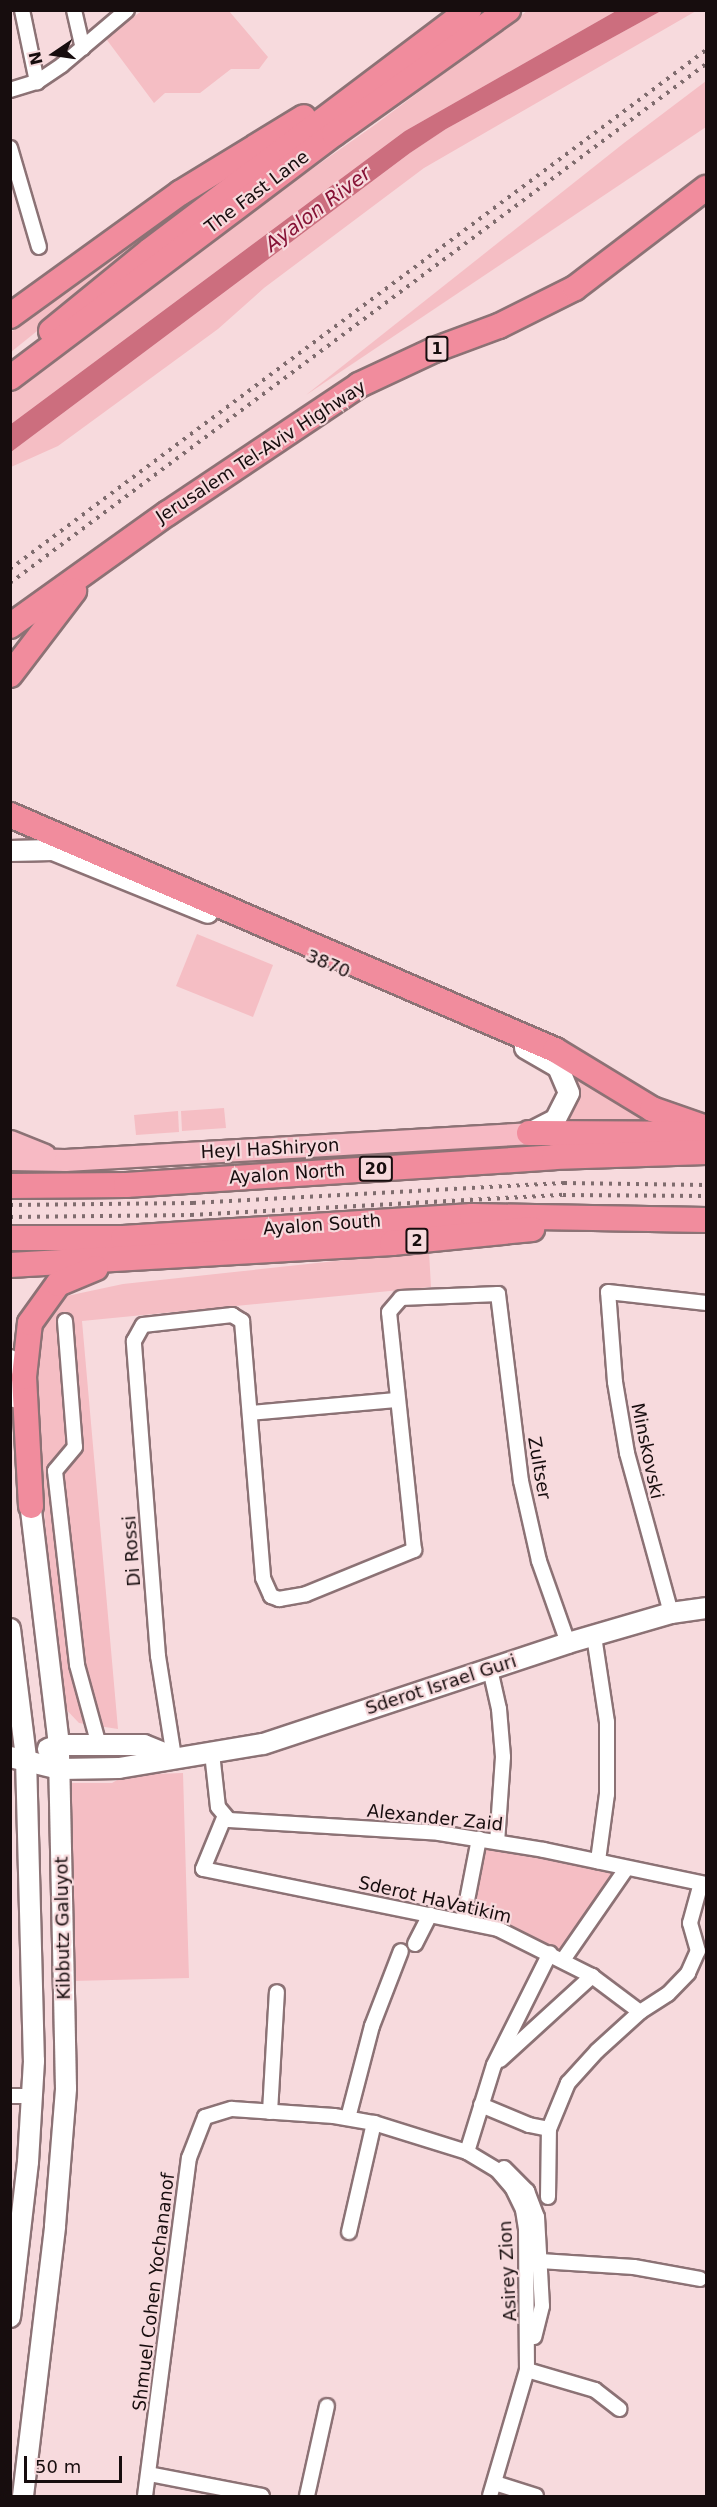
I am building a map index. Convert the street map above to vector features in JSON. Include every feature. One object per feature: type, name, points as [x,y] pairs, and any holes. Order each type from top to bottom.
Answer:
[{"type":"highway","points":[[10,366],[149,251],[469,10]]},
{"type":"highway","name":"The Fast Lane","points":[[10,378],[334,134],[508,10]]},
{"type":"highway","points":[[10,316],[180,193],[426,42]]},
{"type":"highway","name":"Jerusalem Tel-Aviv Highway","points":[[10,626],[168,513],[359,385],[499,326],[575,288],[706,188]]},
{"type":"highway","points":[[10,675],[72,594],[168,513]]},
{"type":"highway","points":[[10,815],[555,1050],[652,1109],[706,1128]]},
{"type":"highway","points":[[529,1133],[670,1131],[706,1135]]},
{"type":"highway","name":"Ayalon North","points":[[10,1185],[126,1185],[554,1157],[706,1152]]},
{"type":"highway","name":"Ayalon South","points":[[10,1238],[123,1238],[472,1216],[600,1220],[706,1220]]},
{"type":"highway","name":"2","points":[[10,1265],[125,1260],[482,1236],[600,1220]]},
{"type":"highway","points":[[31,1506],[24,1377],[30,1323],[42,1301],[67,1278],[125,1260]]},
{"type":"main road","name":"3870","points":[[10,851],[52,850],[75,858],[541,1056],[564,1075],[569,1093],[555,1120],[529,1133]]},
{"type":"main road","name":"Heyl HaShiryon","points":[[10,1159],[65,1160],[529,1133]]},
{"type":"main road","points":[[10,1141],[65,1160]]},
{"type":"main road","name":"Kibbutz Galuyot","points":[[10,1360],[31,1506],[59,1745],[66,2088],[55,2226],[23,2496]]},
{"type":"main road","name":"Sderot Israel Guri","points":[[18,1758],[60,1769],[145,1766],[174,1756],[212,1753],[279,1740],[568,1643],[670,1613],[706,1608]]},
{"type":"main road","name":"Kibbutz Galuyot","points":[[10,1629],[33,2096],[10,2317]]},
{"type":"main road","points":[[54,1701],[75,1732],[103,1743]]},
{"type":"main road","name":"Sderot Israel Guri","points":[[18,1758],[59,1745],[103,1743],[154,1747],[174,1756]]},
{"type":"street","points":[[22,10],[37,82]]},
{"type":"street","points":[[74,10],[83,48]]},
{"type":"street","points":[[10,90],[37,82],[83,48],[127,10]]},
{"type":"street","points":[[10,148],[39,247]]},
{"type":"street","name":"Minskovski","points":[[670,1613],[627,1453],[615,1382],[608,1292],[706,1303]]},
{"type":"street","name":"Zultser","points":[[397,1400],[389,1312],[401,1298],[498,1294],[521,1481],[539,1561],[568,1643]]},
{"type":"street","name":"Di Rossi","points":[[174,1756],[158,1656],[134,1341],[143,1325],[232,1315],[242,1321],[250,1413]]},
{"type":"street","points":[[65,1321],[75,1447],[55,1471],[77,1665],[103,1743]]},
{"type":"street","points":[[397,1400],[415,1545],[411,1554],[306,1594],[271,1596],[263,1578],[250,1413],[397,1400]]},
{"type":"street","points":[[594,1636],[607,1722],[607,1794],[598,1861]]},
{"type":"street","points":[[490,1669],[499,1709],[503,1757],[497,1842]]},
{"type":"street","points":[[212,1753],[218,1807],[224,1818]]},
{"type":"street","name":"Alexander Zaid","points":[[224,1818],[439,1833],[598,1861],[626,1869],[704,1884]]},
{"type":"street","name":"Sderot HaVatikim","points":[[224,1818],[203,1869],[498,1929],[592,1976],[640,2012]]},
{"type":"street","points":[[463,1921],[479,1839]]},
{"type":"street","points":[[563,1960],[626,1869]]},
{"type":"street","points":[[548,2198],[549,2128],[568,2083],[640,2012],[668,1994],[688,1973],[698,1951],[690,1923],[704,1884]]},
{"type":"street","points":[[415,1944],[430,1915]]},
{"type":"street","points":[[348,2118],[372,2026],[401,1951]]},
{"type":"street","points":[[467,2152],[494,2065],[550,1953]]},
{"type":"street","points":[[494,2065],[592,1976]]},
{"type":"street","points":[[270,2112],[277,1992]]},
{"type":"street","points":[[10,2096],[33,2096]]},
{"type":"street","points":[[481,2104],[528,2125],[549,2128]]},
{"type":"street","name":"Asirey Zion","points":[[205,2117],[221,2110],[348,2118],[374,2123],[467,2152],[488,2162],[512,2187],[525,2217],[528,2364],[490,2496]]},
{"type":"street","name":"Shmuel Cohen Yochananof","points":[[149,2474],[189,2158],[205,2117]]},
{"type":"street","points":[[349,2232],[374,2123]]},
{"type":"street","points":[[488,2162],[510,2170],[527,2191],[537,2217],[542,2306],[528,2364],[595,2390],[619,2409]]},
{"type":"street","points":[[540,2261],[634,2267],[700,2279]]},
{"type":"street","points":[[307,2496],[327,2406]]},
{"type":"street","points":[[145,2496],[149,2474],[262,2496]]},
{"type":"street","points":[[495,2483],[536,2496]]},
{"type":"shaded area","points":[[142,11],[229,11],[268,57],[259,69],[231,69],[200,93],[165,93],[154,103],[104,36]]},
{"type":"shaded area","points":[[527,11],[616,11],[405,131],[11,424],[11,391],[117,306],[376,124]]},
{"type":"shaded area","points":[[661,11],[696,11],[424,168],[264,288],[218,329],[58,446],[11,467],[11,452],[410,153],[446,129]]},
{"type":"shaded area","points":[[706,81],[706,127],[306,395],[624,143]]},
{"type":"shaded area","points":[[250,160],[11,352],[11,332]]},
{"type":"shaded area","points":[[197,934],[273,965],[253,1017],[176,986]]},
{"type":"shaded area","points":[[571,1075],[604,1089],[649,1121],[557,1126]]},
{"type":"shaded area","points":[[224,1108],[226,1128],[182,1131],[181,1111]]},
{"type":"shaded area","points":[[178,1111],[179,1132],[136,1135],[134,1115]]},
{"type":"shaded area","points":[[429,1251],[431,1287],[82,1321],[118,1729],[79,1723],[60,1703],[34,1387],[43,1328],[62,1297],[123,1284]]},
{"type":"shaded area","points":[[183,1773],[189,1978],[73,1981],[69,1783],[112,1783],[126,1775]]},
{"type":"shaded area","points":[[481,1843],[619,1870],[561,1951],[501,1923],[469,1918]]},
{"type":"water","name":"Ayalon River","points":[[616,11],[661,11],[446,129],[410,153],[11,452],[11,424],[405,131]]},
{"type":"railway","points":[[10,569],[706,50]]},
{"type":"railway","points":[[10,583],[706,64]]},
{"type":"railway","points":[[10,1205],[193,1203],[564,1183],[706,1185]]},
{"type":"railway","points":[[10,1217],[191,1215],[563,1195],[706,1196]]}]
